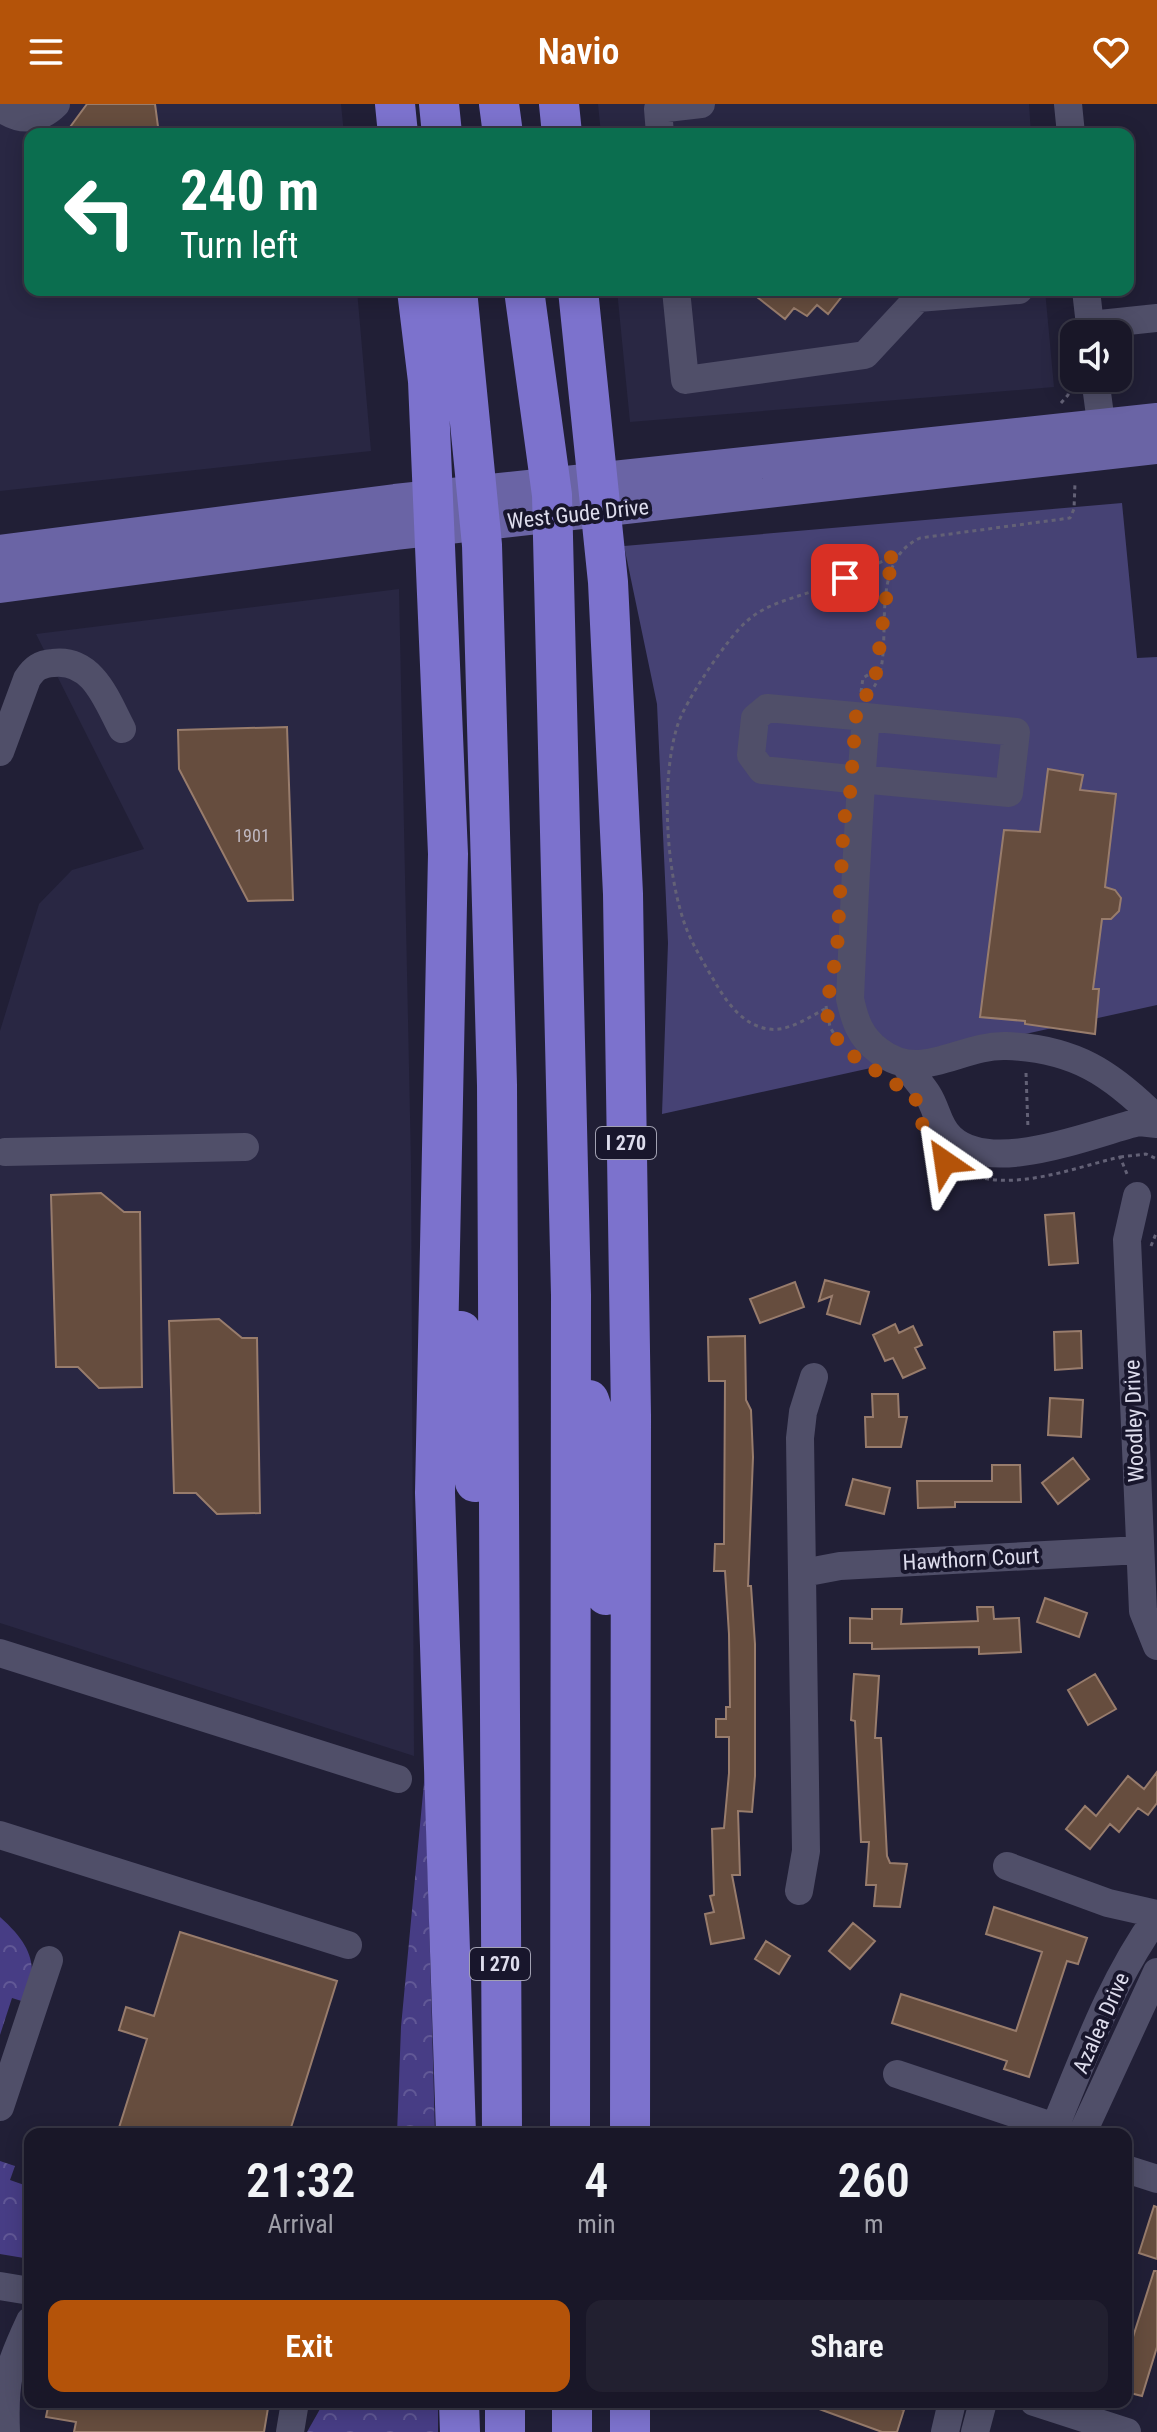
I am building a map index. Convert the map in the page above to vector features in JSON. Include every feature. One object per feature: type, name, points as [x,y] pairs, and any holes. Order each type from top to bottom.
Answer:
[{"type":"highway","points":[[395,104],[397,128]]},
{"type":"highway","points":[[439,104],[441,128]]},
{"type":"highway","points":[[499,104],[502,128]]},
{"type":"highway","points":[[559,104],[561,128]]},
{"type":"highway","name":"I 270","points":[[418,296],[428,381],[448,854],[435,1493],[456,2128]]},
{"type":"highway","name":"I 270","points":[[458,296],[482,545],[497,1085],[497,1659],[502,2128]]},
{"type":"highway","name":"I 270","points":[[525,296],[552,495],[570,1339],[570,2128]]},
{"type":"highway","name":"I 270","points":[[579,296],[608,582],[623,894],[631,1416],[630,2128]]},
{"type":"highway","points":[[443,1095],[469,1432],[497,1659]]},
{"type":"highway","points":[[570,1339],[596,1421],[630,1998]]},
{"type":"highway","points":[[459,2408],[460,2432]]},
{"type":"highway","points":[[505,2408],[505,2432]]},
{"type":"highway","points":[[572,2408],[572,2432]]},
{"type":"highway","points":[[630,2408],[630,2432]]},
{"type":"main road","name":"West Gude Drive","points":[[0,552],[396,517],[1103,439],[1157,420]]},
{"type":"main road","name":"West Gude Drive","points":[[1103,439],[1157,447]]},
{"type":"main road","name":"West Gude Drive","points":[[0,586],[396,517]]},
{"type":"street","points":[[0,107],[20,118],[33,118],[56,104]]},
{"type":"street","points":[[660,128],[658,109],[701,104]]},
{"type":"street","points":[[1068,104],[1070,128]]},
{"type":"street","points":[[677,296],[685,380],[865,355],[918,298],[943,296]]},
{"type":"street","points":[[1087,296],[1089,320]]},
{"type":"street","points":[[1132,322],[1157,318]]},
{"type":"street","points":[[1086,392],[1103,439]]},
{"type":"street","points":[[0,752],[27,679],[34,669],[45,663],[60,662],[87,672],[95,679],[122,729]]},
{"type":"street","points":[[767,708],[860,712],[1016,732],[1009,793],[762,770],[751,755],[755,718],[767,708]]},
{"type":"street","points":[[860,712],[850,999],[855,1022],[867,1042],[891,1060],[906,1066],[984,1047],[1025,1049],[1069,1057],[1102,1070],[1130,1090],[1157,1121]]},
{"type":"street","points":[[932,1106],[938,1081],[956,1055]]},
{"type":"street","points":[[906,1066],[948,1137],[963,1147],[985,1155],[1014,1155],[1139,1122],[1157,1121]]},
{"type":"street","points":[[5,1152],[245,1147]]},
{"type":"street","name":"Woodley Drive","points":[[1137,1196],[1127,1240],[1140,1550],[1143,1611],[1157,1646]]},
{"type":"street","points":[[799,1891],[806,1851],[800,1438],[803,1412],[814,1377]]},
{"type":"street","name":"Hawthorn Court","points":[[803,1573],[840,1566],[1140,1550]]},
{"type":"street","points":[[0,1653],[398,1779]]},
{"type":"street","points":[[0,1835],[348,1945]]},
{"type":"street","points":[[1007,1866],[1108,1903],[1157,1916]]},
{"type":"street","name":"Azalea Drive","points":[[1064,2128],[1118,1983],[1157,1916]]},
{"type":"street","points":[[0,2107],[49,1960]]},
{"type":"street","name":"Azalea Drive","points":[[1065,2128],[1157,1972]]},
{"type":"street","points":[[897,2074],[1052,2128]]},
{"type":"street","points":[[1132,2171],[1157,2179]]},
{"type":"street","points":[[0,2286],[24,2290]]},
{"type":"street","points":[[6,2432],[4,2394],[7,2369],[24,2334]]},
{"type":"street","points":[[290,2432],[294,2408]]},
{"type":"street","points":[[945,2432],[951,2408]]},
{"type":"street","points":[[975,2432],[981,2408]]},
{"type":"street","points":[[1053,2408],[1127,2432]]},
{"type":"path","points":[[1058,406],[1071,392]]},
{"type":"path","points":[[826,1009],[784,1028],[771,1030],[754,1025],[738,1014],[722,994],[683,920],[674,882],[667,784],[677,724],[724,648],[749,619],[764,609],[828,586],[896,555],[920,538],[1070,518],[1074,509],[1076,475]]},
{"type":"path","points":[[860,712],[874,688],[879,668],[890,569],[896,555]]},
{"type":"path","points":[[860,712],[863,678],[879,668]]},
{"type":"path","points":[[828,998],[826,1009],[830,1027],[843,1049]]},
{"type":"path","points":[[1025,1049],[1031,1149]]},
{"type":"path","points":[[954,1168],[984,1180],[1009,1181],[1120,1157],[1146,1154],[1157,1159]]},
{"type":"path","points":[[1120,1157],[1137,1196]]},
{"type":"shaded area","points":[[0,104],[341,104],[343,128],[24,128],[24,296],[358,296],[371,451],[0,491]]},
{"type":"shaded area","points":[[598,104],[1029,104],[1031,128],[600,128]]},
{"type":"shaded area","points":[[618,296],[1046,296],[1054,387],[630,422]]},
{"type":"shaded area","points":[[1122,503],[1137,658],[1157,657],[1157,1005],[662,1114],[668,943],[657,704],[624,546]]},
{"type":"shaded area","points":[[399,589],[411,1163],[414,1756],[0,1623],[0,1031],[39,904],[72,870],[144,849],[36,634]]},
{"type":"green space","points":[[425,1772],[435,2128],[397,2128],[401,2027]]},
{"type":"green space","points":[[0,1917],[25,1946],[32,1966],[32,1977],[28,2003],[12,1998],[0,2035]]},
{"type":"green space","points":[[0,2161],[15,2166],[10,2180],[24,2185],[24,2258],[0,2254]]},
{"type":"green space","points":[[321,2408],[438,2408],[438,2432],[307,2432]]},
{"type":"building","points":[[87,104],[155,104],[158,128],[69,128]]},
{"type":"building","points":[[756,296],[842,296],[828,314],[817,305],[807,316],[794,308],[785,319]]},
{"type":"building","points":[[287,727],[293,900],[248,901],[179,769],[178,730]]},
{"type":"building","points":[[1048,769],[1083,775],[1080,790],[1116,794],[1105,887],[1115,890],[1121,898],[1119,911],[1111,919],[1102,919],[1093,989],[1099,989],[1095,1034],[1025,1024],[1025,1021],[980,1017],[1004,830],[1040,832]]},
{"type":"building","points":[[101,1193],[124,1212],[140,1212],[142,1387],[99,1388],[78,1367],[56,1367],[51,1195]]},
{"type":"building","points":[[1074,1213],[1078,1263],[1049,1265],[1045,1215]]},
{"type":"building","points":[[825,1280],[869,1292],[860,1324],[827,1314],[832,1296],[819,1301]]},
{"type":"building","points":[[795,1282],[804,1307],[760,1323],[750,1299]]},
{"type":"building","points":[[219,1319],[242,1338],[257,1338],[260,1513],[217,1514],[196,1493],[174,1493],[169,1321]]},
{"type":"building","points":[[895,1324],[899,1333],[913,1326],[922,1345],[915,1348],[925,1368],[903,1378],[893,1358],[885,1361],[873,1335]]},
{"type":"building","points":[[1081,1331],[1082,1368],[1055,1370],[1054,1332]]},
{"type":"building","points":[[745,1336],[746,1400],[751,1410],[753,1457],[748,1586],[751,1586],[755,1644],[755,1776],[752,1812],[738,1811],[740,1875],[732,1875],[744,1938],[711,1944],[705,1914],[714,1912],[710,1896],[714,1895],[712,1829],[724,1828],[729,1773],[729,1737],[716,1737],[716,1719],[726,1719],[726,1707],[730,1707],[725,1571],[714,1571],[715,1544],[724,1544],[725,1381],[709,1381],[708,1337]]},
{"type":"building","points":[[872,1394],[898,1394],[899,1417],[907,1417],[901,1447],[866,1447],[865,1417],[873,1417]]},
{"type":"building","points":[[1050,1398],[1083,1400],[1081,1437],[1048,1435]]},
{"type":"building","points":[[1073,1458],[1089,1479],[1058,1504],[1042,1483]]},
{"type":"building","points":[[992,1465],[1020,1465],[1021,1502],[955,1502],[955,1507],[918,1508],[917,1481],[992,1481]]},
{"type":"building","points":[[853,1479],[890,1488],[884,1514],[846,1505]]},
{"type":"building","points":[[1045,1598],[1087,1613],[1079,1637],[1037,1622]]},
{"type":"building","points":[[977,1607],[993,1607],[994,1619],[1019,1618],[1021,1652],[979,1654],[979,1647],[872,1649],[872,1643],[850,1643],[850,1618],[872,1619],[872,1609],[902,1609],[901,1624],[978,1621]]},
{"type":"building","points":[[854,1674],[879,1676],[875,1738],[881,1738],[887,1856],[890,1863],[907,1864],[900,1907],[874,1906],[876,1885],[866,1885],[869,1842],[861,1842],[855,1721],[851,1720]]},
{"type":"building","points":[[1095,1674],[1116,1709],[1088,1725],[1068,1690]]},
{"type":"building","points":[[1157,1772],[1157,1803],[1148,1815],[1138,1808],[1119,1832],[1110,1824],[1090,1849],[1066,1829],[1085,1806],[1096,1816],[1128,1776],[1144,1789]]},
{"type":"building","points":[[994,1907],[1087,1938],[1078,1964],[1067,1961],[1029,2077],[1004,2069],[1007,2061],[892,2023],[901,1994],[1016,2031],[1042,1952],[986,1934]]},
{"type":"building","points":[[853,1923],[875,1941],[850,1969],[829,1951]]},
{"type":"building","points":[[180,1932],[337,1981],[291,2128],[119,2128],[147,2039],[119,2030],[126,2007],[154,2016]]},
{"type":"building","points":[[766,1941],[790,1956],[779,1974],[755,1959]]},
{"type":"building","points":[[1154,2206],[1157,2207],[1157,2259],[1139,2253]]},
{"type":"building","points":[[1154,2271],[1157,2271],[1157,2347],[1142,2396],[1132,2394],[1132,2340]]},
{"type":"building","points":[[48,2408],[268,2408],[264,2432],[74,2432],[76,2422],[46,2417]]},
{"type":"building","points":[[816,2408],[904,2410],[897,2432],[882,2432]]},
{"type":"route","points":[[845,578],[896,555],[890,569],[874,688],[858,703],[849,807],[844,818],[837,951],[826,1009],[830,1027],[843,1049],[915,1097],[928,1145],[945,1162]]}]
